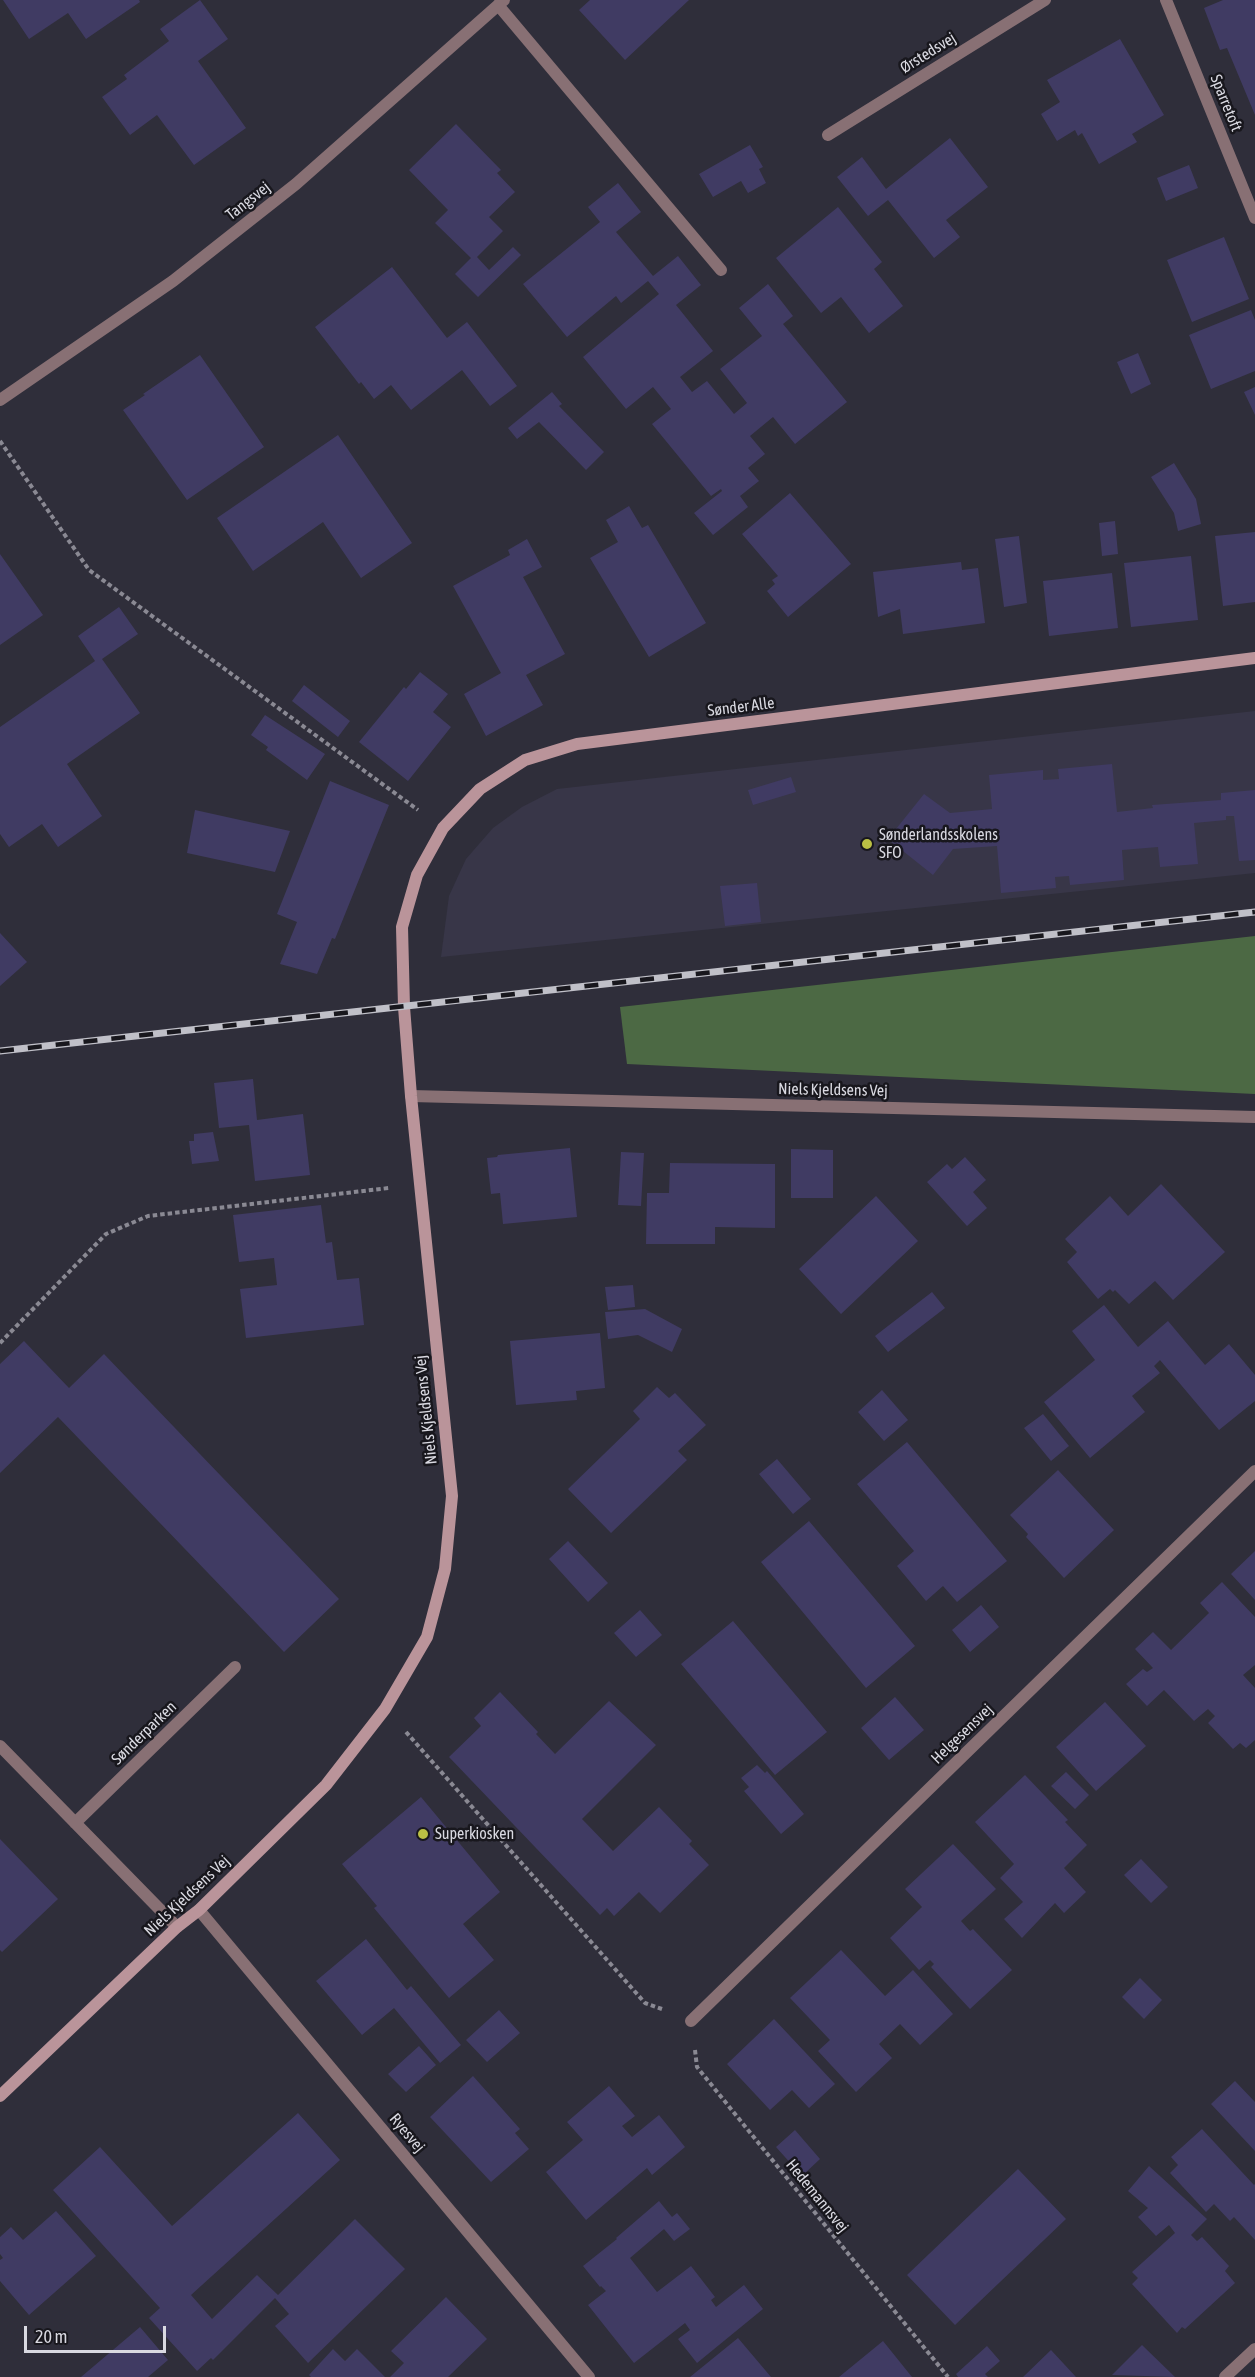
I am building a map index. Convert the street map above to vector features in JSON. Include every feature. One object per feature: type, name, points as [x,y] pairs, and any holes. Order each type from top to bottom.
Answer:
[{"type":"street","name":"Ørstedsvej","points":[[828,135],[1045,0]]},
{"type":"street","name":"Sparretoft","points":[[1166,0],[1255,218]]},
{"type":"street","name":"Tangsvej","points":[[0,400],[173,281],[296,184],[501,3],[721,270]]},
{"type":"street","name":"Sønder Alle","points":[[404,1006],[402,927],[417,875],[443,828],[480,789],[525,760],[577,744],[1255,658]]},
{"type":"street","name":"Niels Kjeldsens Vej","points":[[0,2096],[177,1927],[199,1910],[327,1785],[385,1709],[427,1637],[445,1569],[452,1496],[419,1184],[404,1006]]},
{"type":"street","name":"Niels Kjeldsens Vej","points":[[411,1096],[1255,1117]]},
{"type":"street","name":"Helgesensvej","points":[[691,2020],[1255,1471]]},
{"type":"street","name":"Sønderparken","points":[[75,1823],[235,1667]]},
{"type":"street","points":[[0,1746],[177,1927]]},
{"type":"street","name":"Ryesvej","points":[[199,1910],[589,2377]]},
{"type":"street","points":[[1225,2377],[1255,2349]]},
{"type":"path","points":[[0,441],[89,570],[443,828]]},
{"type":"path","points":[[0,1343],[106,1234],[148,1216],[419,1184]]},
{"type":"path","points":[[385,1709],[645,2003],[691,2020]]},
{"type":"path","name":"Hedemannsvej","points":[[691,2020],[697,2067],[948,2377]]},
{"type":"shaded area","name":"Sønderlandsskolens SFO","points":[[1255,711],[1255,873],[441,957],[449,896],[466,859],[493,828],[522,807],[557,789]]},
{"type":"green space","points":[[1255,936],[1255,1094],[627,1064],[620,1007]]},
{"type":"building","points":[[3,0],[139,0],[140,2],[86,39],[68,13],[29,39]]},
{"type":"building","points":[[200,0],[228,39],[198,61],[246,128],[194,165],[157,115],[130,135],[102,97],[127,79],[124,75],[169,41],[160,29]]},
{"type":"building","points":[[590,0],[689,0],[625,60],[579,10]]},
{"type":"building","points":[[1223,0],[1255,0],[1255,115],[1227,48],[1220,50],[1204,8]]},
{"type":"building","points":[[1120,39],[1164,115],[1132,134],[1137,142],[1099,164],[1082,133],[1078,136],[1075,130],[1057,141],[1041,114],[1060,102],[1047,80]]},
{"type":"building","points":[[456,124],[501,170],[497,173],[515,192],[489,217],[503,231],[477,257],[489,270],[513,247],[521,255],[478,297],[455,274],[471,258],[435,223],[448,210],[409,170]]},
{"type":"building","points":[[950,138],[988,187],[946,220],[960,237],[934,258],[888,200],[868,216],[837,177],[862,157],[886,189]]},
{"type":"building","points":[[750,145],[763,167],[759,169],[766,183],[748,193],[741,181],[713,197],[699,174]]},
{"type":"building","points":[[1189,165],[1198,188],[1166,201],[1157,178]]},
{"type":"building","points":[[618,183],[641,212],[616,232],[653,276],[678,256],[701,285],[676,305],[713,351],[680,377],[692,392],[707,381],[734,414],[747,403],[720,369],[762,336],[739,308],[768,284],[793,316],[783,324],[847,402],[795,444],[773,417],[750,436],[765,454],[748,468],[759,481],[740,496],[748,507],[713,535],[694,513],[722,491],[721,489],[711,496],[652,424],[671,409],[653,387],[626,409],[583,357],[659,294],[648,281],[621,303],[616,296],[567,337],[523,284],[600,222],[588,207]]},
{"type":"building","points":[[838,207],[882,262],[874,269],[903,306],[869,333],[841,297],[821,313],[776,258]]},
{"type":"building","points":[[1224,237],[1249,299],[1192,322],[1167,260]]},
{"type":"building","points":[[392,267],[447,338],[467,322],[517,386],[490,406],[462,370],[411,410],[391,385],[374,399],[361,382],[359,384],[315,327]]},
{"type":"building","points":[[1251,310],[1255,320],[1255,371],[1211,389],[1189,335]]},
{"type":"building","points":[[1138,353],[1151,384],[1131,394],[1117,362]]},
{"type":"building","points":[[200,355],[264,447],[187,500],[123,410]]},
{"type":"building","points":[[1255,387],[1255,415],[1244,392]]},
{"type":"building","points":[[552,392],[562,404],[559,406],[604,452],[586,470],[539,422],[517,439],[508,428]]},
{"type":"building","points":[[338,435],[412,543],[361,578],[323,522],[253,571],[217,518]]},
{"type":"building","points":[[1174,463],[1196,499],[1201,524],[1178,531],[1174,513],[1151,477]]},
{"type":"building","points":[[790,493],[851,564],[788,617],[767,591],[775,584],[772,580],[778,576],[742,534]]},
{"type":"building","points":[[629,506],[642,528],[648,525],[706,623],[649,657],[590,558],[618,542],[606,520]]},
{"type":"building","points":[[1115,521],[1118,554],[1102,556],[1099,523]]},
{"type":"building","points":[[1255,532],[1255,602],[1223,606],[1215,536]]},
{"type":"building","points":[[1019,536],[1027,603],[1004,607],[995,539]]},
{"type":"building","points":[[527,539],[542,567],[523,577],[565,654],[526,675],[543,705],[486,736],[464,694],[501,673],[453,586],[510,555],[508,550]]},
{"type":"building","points":[[0,554],[43,615],[0,645]]},
{"type":"building","points":[[1191,556],[1198,620],[1131,627],[1124,563]]},
{"type":"building","points":[[961,562],[962,570],[978,568],[985,623],[903,634],[900,609],[878,617],[873,572]]},
{"type":"building","points":[[1112,573],[1118,628],[1049,636],[1043,581]]},
{"type":"building","points":[[119,607],[138,634],[102,659],[140,713],[67,764],[102,816],[58,847],[42,824],[9,847],[0,834],[0,727],[95,661],[78,636]]},
{"type":"building","points":[[420,672],[448,694],[433,712],[451,727],[408,781],[359,742],[404,687],[406,689]]},
{"type":"building","points":[[304,685],[350,721],[338,737],[292,701]]},
{"type":"building","points":[[265,715],[325,754],[307,780],[266,750],[268,747],[251,735]]},
{"type":"building","points":[[1112,764],[1117,812],[1153,808],[1152,805],[1221,800],[1221,793],[1255,790],[1255,860],[1239,861],[1234,816],[1226,816],[1226,820],[1194,823],[1198,864],[1160,867],[1158,847],[1122,850],[1124,880],[1070,885],[1069,876],[1055,877],[1056,888],[1001,893],[997,846],[953,849],[933,875],[888,839],[924,794],[950,813],[992,809],[989,775],[1043,770],[1043,780],[1059,779],[1058,769]]},
{"type":"building","points":[[791,777],[796,792],[753,805],[748,790]]},
{"type":"building","points":[[330,781],[389,805],[335,939],[332,938],[317,974],[280,964],[297,922],[277,914]]},
{"type":"building","points":[[195,810],[290,831],[275,872],[187,853]]},
{"type":"building","points":[[757,883],[761,922],[725,926],[720,886]]},
{"type":"building","points":[[0,933],[27,962],[0,986]]},
{"type":"building","points":[[253,1079],[257,1120],[303,1114],[310,1175],[255,1181],[249,1125],[219,1128],[214,1083]]},
{"type":"building","points":[[213,1132],[219,1161],[192,1164],[189,1141],[194,1141],[194,1134]]},
{"type":"building","points":[[570,1148],[577,1217],[503,1224],[500,1193],[491,1194],[487,1158]]},
{"type":"building","points":[[791,1149],[833,1150],[833,1198],[791,1198]]},
{"type":"building","points":[[621,1152],[644,1153],[641,1206],[618,1205]]},
{"type":"building","points":[[965,1157],[986,1180],[973,1192],[987,1208],[967,1226],[927,1182],[947,1164],[952,1169]]},
{"type":"building","points":[[670,1163],[775,1164],[775,1228],[715,1227],[715,1244],[646,1244],[647,1193],[669,1193]]},
{"type":"building","points":[[1161,1184],[1225,1252],[1173,1300],[1155,1281],[1129,1304],[1115,1290],[1113,1292],[1110,1289],[1098,1299],[1067,1262],[1077,1252],[1065,1239],[1110,1196],[1128,1216]]},
{"type":"building","points":[[876,1196],[918,1241],[841,1314],[799,1269]]},
{"type":"building","points":[[321,1205],[326,1243],[332,1242],[337,1280],[359,1278],[364,1325],[246,1338],[240,1289],[277,1285],[274,1258],[239,1262],[233,1215]]},
{"type":"building","points":[[633,1285],[635,1307],[608,1310],[605,1287]]},
{"type":"building","points":[[932,1292],[945,1308],[888,1352],[875,1336]]},
{"type":"building","points":[[1104,1305],[1138,1347],[1168,1321],[1205,1365],[1229,1344],[1255,1375],[1255,1401],[1219,1430],[1160,1360],[1154,1366],[1160,1373],[1132,1396],[1145,1412],[1090,1458],[1044,1402],[1095,1360],[1072,1331]]},
{"type":"building","points":[[645,1309],[682,1329],[672,1352],[638,1335],[608,1339],[605,1312]]},
{"type":"building","points":[[600,1333],[605,1388],[576,1391],[577,1400],[516,1405],[510,1341]]},
{"type":"building","points":[[24,1341],[69,1388],[104,1354],[339,1599],[284,1652],[58,1417],[0,1473],[0,1364]]},
{"type":"building","points":[[657,1387],[669,1398],[675,1393],[706,1425],[678,1451],[687,1460],[611,1533],[568,1489],[640,1419],[633,1411]]},
{"type":"building","points":[[882,1390],[908,1420],[884,1441],[858,1412]]},
{"type":"building","points":[[1043,1414],[1069,1446],[1051,1461],[1024,1428]]},
{"type":"building","points":[[907,1442],[1007,1561],[957,1602],[943,1586],[926,1601],[897,1566],[914,1551],[857,1484]]},
{"type":"building","points":[[777,1459],[811,1499],[793,1514],[759,1474]]},
{"type":"building","points":[[1058,1470],[1114,1530],[1064,1578],[1026,1537],[1028,1534],[1010,1515]]},
{"type":"building","points":[[809,1521],[915,1646],[866,1688],[761,1562]]},
{"type":"building","points":[[568,1541],[608,1583],[588,1602],[549,1559]]},
{"type":"building","points":[[1255,1551],[1255,1600],[1231,1574]]},
{"type":"building","points":[[1222,1582],[1255,1617],[1255,1665],[1243,1675],[1255,1688],[1255,1740],[1246,1748],[1240,1743],[1233,1749],[1208,1723],[1215,1716],[1208,1709],[1194,1721],[1164,1690],[1147,1706],[1126,1684],[1143,1669],[1147,1672],[1153,1668],[1135,1649],[1153,1632],[1171,1650],[1209,1613],[1200,1603]]},
{"type":"building","points":[[981,1605],[999,1627],[970,1652],[952,1630]]},
{"type":"building","points":[[640,1610],[662,1635],[636,1657],[614,1633]]},
{"type":"building","points":[[733,1621],[827,1732],[775,1775],[681,1664]]},
{"type":"building","points":[[500,1692],[538,1732],[536,1734],[555,1754],[609,1701],[656,1745],[582,1819],[613,1851],[659,1807],[692,1841],[689,1844],[709,1865],[660,1913],[639,1892],[614,1916],[607,1908],[600,1915],[449,1757],[481,1726],[474,1718]]},
{"type":"building","points":[[895,1697],[924,1730],[889,1760],[861,1728]]},
{"type":"building","points":[[1105,1702],[1146,1746],[1096,1791],[1056,1747]]},
{"type":"building","points":[[757,1765],[765,1773],[767,1771],[804,1814],[781,1834],[744,1791],[749,1787],[741,1778]]},
{"type":"building","points":[[1066,1772],[1089,1795],[1075,1809],[1051,1786]]},
{"type":"building","points":[[1025,1775],[1068,1820],[1065,1822],[1087,1845],[1064,1868],[1086,1892],[1064,1913],[1055,1903],[1022,1938],[1004,1919],[1023,1902],[1000,1878],[1014,1864],[975,1822]]},
{"type":"building","points":[[421,1797],[500,1892],[463,1924],[494,1960],[449,1998],[374,1908],[377,1906],[342,1864]]},
{"type":"building","points":[[0,1839],[58,1899],[2,1952],[0,1950]]},
{"type":"building","points":[[953,1844],[996,1889],[961,1921],[970,1931],[973,1929],[1012,1970],[970,2009],[931,1967],[934,1964],[930,1960],[919,1970],[890,1938],[922,1907],[905,1889]]},
{"type":"building","points":[[1141,1859],[1168,1887],[1151,1903],[1124,1875]]},
{"type":"building","points":[[366,1939],[407,1990],[411,1986],[461,2045],[440,2063],[394,2008],[362,2035],[316,1981]]},
{"type":"building","points":[[841,1950],[885,1996],[913,1970],[953,2014],[920,2045],[900,2024],[879,2044],[892,2058],[856,2092],[818,2051],[830,2040],[790,1998]]},
{"type":"building","points":[[1140,1978],[1162,2000],[1144,2019],[1122,1997]]},
{"type":"building","points":[[499,2010],[520,2033],[487,2062],[466,2040]]},
{"type":"building","points":[[774,2019],[835,2084],[809,2108],[792,2090],[770,2110],[727,2064]]},
{"type":"building","points":[[419,2046],[436,2065],[406,2092],[388,2074]]},
{"type":"building","points":[[473,2076],[520,2129],[515,2133],[529,2149],[491,2182],[430,2117]]},
{"type":"building","points":[[1235,2081],[1255,2102],[1255,2151],[1211,2104]]},
{"type":"building","points":[[609,2086],[635,2116],[622,2126],[632,2137],[659,2115],[685,2147],[652,2175],[647,2168],[586,2220],[546,2172],[583,2140],[567,2122]]},
{"type":"building","points":[[298,2113],[340,2160],[191,2295],[212,2319],[257,2275],[278,2295],[355,2219],[405,2269],[308,2363],[275,2326],[289,2314],[275,2298],[213,2360],[211,2358],[197,2371],[149,2318],[160,2308],[53,2190],[100,2147],[172,2226]]},
{"type":"building","points":[[1202,2129],[1255,2184],[1255,2240],[1234,2217],[1230,2221],[1214,2204],[1206,2212],[1170,2173],[1178,2165],[1171,2157]]},
{"type":"building","points":[[795,2130],[820,2159],[802,2176],[776,2147]]},
{"type":"building","points":[[1149,2166],[1207,2219],[1191,2235],[1197,2241],[1202,2237],[1229,2266],[1225,2271],[1235,2283],[1185,2329],[1182,2327],[1177,2333],[1132,2284],[1138,2278],[1132,2272],[1175,2233],[1169,2225],[1156,2236],[1138,2217],[1148,2208],[1128,2191]]},
{"type":"building","points":[[1018,2169],[1066,2219],[955,2325],[907,2275]]},
{"type":"building","points":[[659,2201],[672,2217],[677,2213],[690,2229],[674,2241],[664,2229],[630,2258],[657,2292],[691,2266],[715,2297],[711,2300],[716,2307],[744,2285],[763,2309],[697,2363],[678,2339],[690,2330],[685,2323],[634,2363],[588,2305],[606,2291],[583,2266]]},
{"type":"building","points":[[56,2211],[96,2256],[29,2315],[0,2281],[0,2260],[3,2258],[0,2254],[0,2237],[11,2227],[23,2240]]},
{"type":"building","points":[[446,2297],[487,2339],[448,2377],[390,2377],[404,2363],[391,2351]]},
{"type":"building","points":[[140,2327],[168,2360],[148,2377],[81,2377]]},
{"type":"building","points":[[738,2338],[771,2377],[690,2377]]},
{"type":"building","points":[[883,2341],[912,2377],[839,2377]]},
{"type":"building","points":[[1142,2345],[1175,2377],[1112,2375]]},
{"type":"building","points":[[987,2346],[1000,2361],[985,2374],[988,2377],[958,2377],[956,2374]]},
{"type":"building","points":[[333,2349],[345,2361],[357,2349],[385,2377],[311,2377],[309,2375]]},
{"type":"building","points":[[1051,2350],[1076,2377],[1023,2377]]},
{"type":"railway","points":[[0,1051],[1255,912]]},
{"type":"place","name":"Sønderlandsskolens SFO","points":[[867,844]]},
{"type":"place","name":"Superkiosken","points":[[423,1834]]}]
